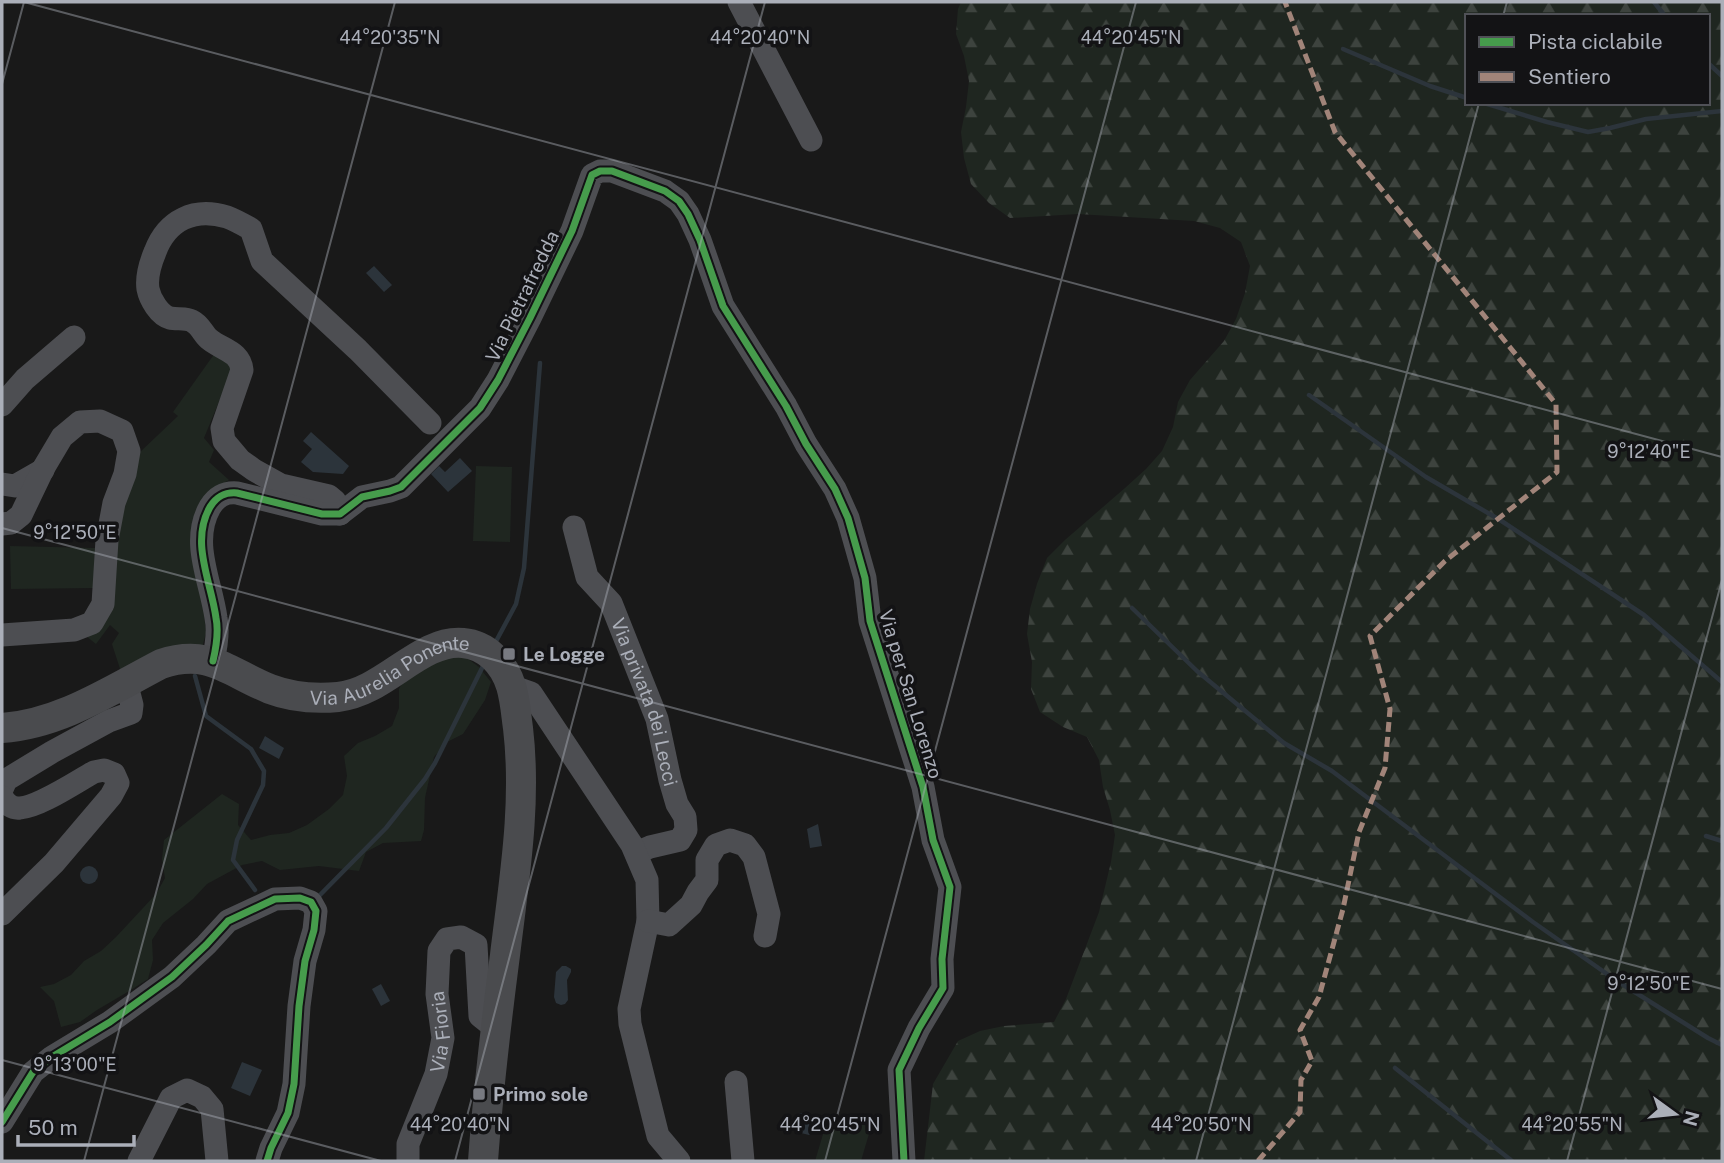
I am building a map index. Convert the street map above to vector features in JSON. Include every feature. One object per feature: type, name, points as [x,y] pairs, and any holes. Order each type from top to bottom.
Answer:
[{"type":"main road","name":"Via Aurelia Ponente","points":[[2,728],[71,711],[161,664],[176,659],[213,661],[272,689],[318,698],[341,697],[371,687],[416,656],[447,644],[463,643],[480,648],[495,657],[512,687],[521,756],[519,846],[495,1028],[483,1161]]},
{"type":"street","points":[[739,2],[811,140]]},
{"type":"street","name":"Via Pietrafredda","points":[[340,514],[362,497],[401,486],[480,408],[498,380],[566,244],[592,175],[600,171],[612,171],[665,191],[679,201],[688,214],[723,306],[786,406],[835,489],[848,517]]},
{"type":"street","points":[[213,661],[217,620],[201,542],[202,526],[217,498],[228,492],[237,493],[322,514],[340,514],[335,501],[329,496],[281,485],[240,460],[224,441],[222,428],[242,363],[236,355],[208,339],[194,321],[170,318],[161,313],[148,290],[148,274],[162,235],[173,223],[197,213],[227,217],[251,229],[262,261],[358,350],[430,423]]},
{"type":"street","points":[[2,405],[25,379],[74,337]]},
{"type":"street","points":[[2,524],[10,523],[21,514],[62,437],[80,422],[100,421],[122,431],[129,451],[107,540],[103,604],[92,623],[74,630],[2,635]]},
{"type":"street","points":[[2,484],[15,486],[43,470]]},
{"type":"street","name":"Via per San Lorenzo","points":[[848,517],[865,578],[870,621],[919,774],[933,840],[950,887],[942,960],[943,988],[919,1028],[899,1070],[904,1161]]},
{"type":"street","name":"Via privata dei Lecci","points":[[574,527],[587,577],[611,603],[657,719],[670,780],[677,804],[685,817],[686,830],[680,840],[636,853]]},
{"type":"street","points":[[2,789],[6,780],[63,746],[109,721],[131,713],[132,705],[126,682]]},
{"type":"street","points":[[512,687],[531,693],[632,845],[647,880],[648,921],[629,1010],[630,1024],[658,1136],[679,1161]]},
{"type":"street","points":[[2,797],[5,802],[18,809],[34,805],[104,769],[114,774],[118,783],[111,796],[54,863],[2,914]]},
{"type":"street","points":[[648,921],[669,925],[691,905],[707,880],[708,860],[716,845],[730,839],[745,845],[754,857],[769,914],[765,936]]},
{"type":"street","points":[[2,1122],[33,1072],[52,1057],[110,1022],[172,977],[228,921],[275,899],[300,898],[311,902],[316,911],[314,930],[305,961],[300,994],[294,1084],[288,1112],[267,1161]]},
{"type":"street","name":"Via Fioria","points":[[408,1161],[408,1143],[436,1074],[443,1038],[437,994],[439,951],[447,939],[461,937],[476,945],[480,1016],[495,1028]]},
{"type":"street","points":[[736,1082],[743,1161]]},
{"type":"street","points":[[139,1161],[171,1098],[187,1090],[202,1097],[212,1109],[217,1161]]},
{"type":"green space","points":[[961,2],[1722,2],[1722,1161],[924,1161],[933,1084],[958,1041],[980,1031],[1004,1026],[1054,1022],[1066,999],[1099,912],[1111,862],[1115,835],[1099,760],[1087,737],[1063,727],[1040,712],[1031,689],[1032,662],[1027,634],[1037,584],[1047,558],[1146,469],[1162,451],[1173,427],[1178,402],[1190,380],[1224,341],[1236,319],[1250,266],[1241,242],[1220,228],[1194,221],[1078,214],[1010,218],[989,203],[971,184],[964,158],[961,132],[969,81],[956,34]]},
{"type":"green space","points":[[215,353],[227,358],[232,370],[204,438],[214,450],[209,462],[229,480],[214,489],[204,614],[206,633],[202,648],[121,672],[112,644],[119,633],[110,625],[96,644],[86,636],[112,592],[122,508],[138,454],[178,416],[173,412]]},
{"type":"green space","points":[[476,466],[512,467],[510,542],[473,541]]},
{"type":"green space","points":[[10,546],[95,548],[94,588],[11,589]]},
{"type":"green space","points":[[463,655],[479,667],[491,682],[485,700],[463,734],[447,742],[434,757],[425,798],[421,841],[383,843],[366,852],[359,871],[319,866],[280,870],[262,861],[242,865],[207,884],[163,923],[152,940],[153,960],[148,979],[80,1022],[61,1027],[54,1001],[40,987],[54,984],[71,975],[84,961],[101,951],[156,894],[165,878],[162,859],[164,840],[222,794],[239,804],[238,825],[251,840],[289,833],[307,825],[343,795],[347,776],[344,756],[358,743],[392,726],[399,708],[399,689],[408,672],[425,661]]},
{"type":"green space","points":[[829,1114],[871,1127],[861,1161],[815,1161]]},
{"type":"shaded area","points":[[374,266],[392,285],[384,292],[366,273]]},
{"type":"shaded area","points":[[311,432],[349,466],[343,474],[313,472],[301,462],[312,449],[303,441]]},
{"type":"shaded area","points":[[460,458],[472,471],[448,492],[431,474],[439,466],[445,472]]},
{"type":"shaded area","points":[[265,736],[284,748],[279,759],[259,748]]},
{"type":"shaded area","points":[[818,824],[822,846],[810,848],[807,829]]},
{"type":"shaded area","points":[[89,866],[95,869],[98,875],[95,881],[89,884],[83,881],[80,875],[83,869]]},
{"type":"shaded area","points":[[562,966],[571,969],[571,972],[567,980],[568,1000],[561,1005],[556,1003],[554,997],[556,972]]},
{"type":"shaded area","points":[[381,984],[390,1001],[381,1006],[372,989]]},
{"type":"shaded area","points":[[242,1062],[262,1070],[250,1096],[231,1088]]},
{"type":"shaded area","points":[[803,1113],[808,1118],[811,1133],[809,1135],[801,1133],[797,1119],[798,1114]]},
{"type":"waterway","points":[[1654,2],[1663,14]]},
{"type":"waterway","points":[[1343,49],[1430,86],[1465,97]]},
{"type":"waterway","points":[[1710,65],[1722,76]]},
{"type":"waterway","points":[[1491,105],[1588,132],[1646,119],[1722,111]]},
{"type":"waterway","points":[[494,645],[516,604],[524,568],[540,363]]},
{"type":"waterway","points":[[1309,395],[1426,477],[1500,520],[1644,615],[1722,682]]},
{"type":"waterway","points":[[1132,608],[1197,671],[1284,743],[1332,771],[1533,922],[1617,981],[1722,1045]]},
{"type":"waterway","points":[[318,897],[386,828],[425,779],[485,662]]},
{"type":"waterway","points":[[195,676],[206,716],[251,749],[264,771],[263,785],[237,840],[233,860],[255,890]]},
{"type":"waterway","points":[[1706,836],[1722,841]]},
{"type":"waterway","points":[[1395,1068],[1512,1161]]},
{"type":"marked path","points":[[1258,1161],[1300,1112],[1301,1080],[1312,1061],[1300,1030],[1319,997],[1343,909],[1359,832],[1385,768],[1390,709],[1370,636],[1445,561],[1557,472],[1556,404],[1335,132],[1285,2]]},
{"type":"cycle path","points":[[213,661],[217,623],[204,562],[202,534],[204,520],[218,497],[237,493],[322,514],[340,514],[362,497],[401,487],[480,408],[498,380],[572,231],[592,175],[600,171],[612,171],[665,191],[679,201],[700,240],[723,306],[835,489],[848,518],[865,578],[870,621],[923,787],[933,840],[950,887],[942,959],[943,988],[919,1028],[899,1070],[904,1161]]},
{"type":"cycle path","points":[[2,1122],[33,1072],[52,1057],[110,1022],[172,977],[228,921],[275,899],[300,898],[311,902],[316,911],[314,930],[305,961],[299,1006],[294,1084],[288,1113],[267,1161]]},
{"type":"place","name":"Le Logge","points":[[509,654]]},
{"type":"place","name":"Primo sole","points":[[479,1094]]}]
